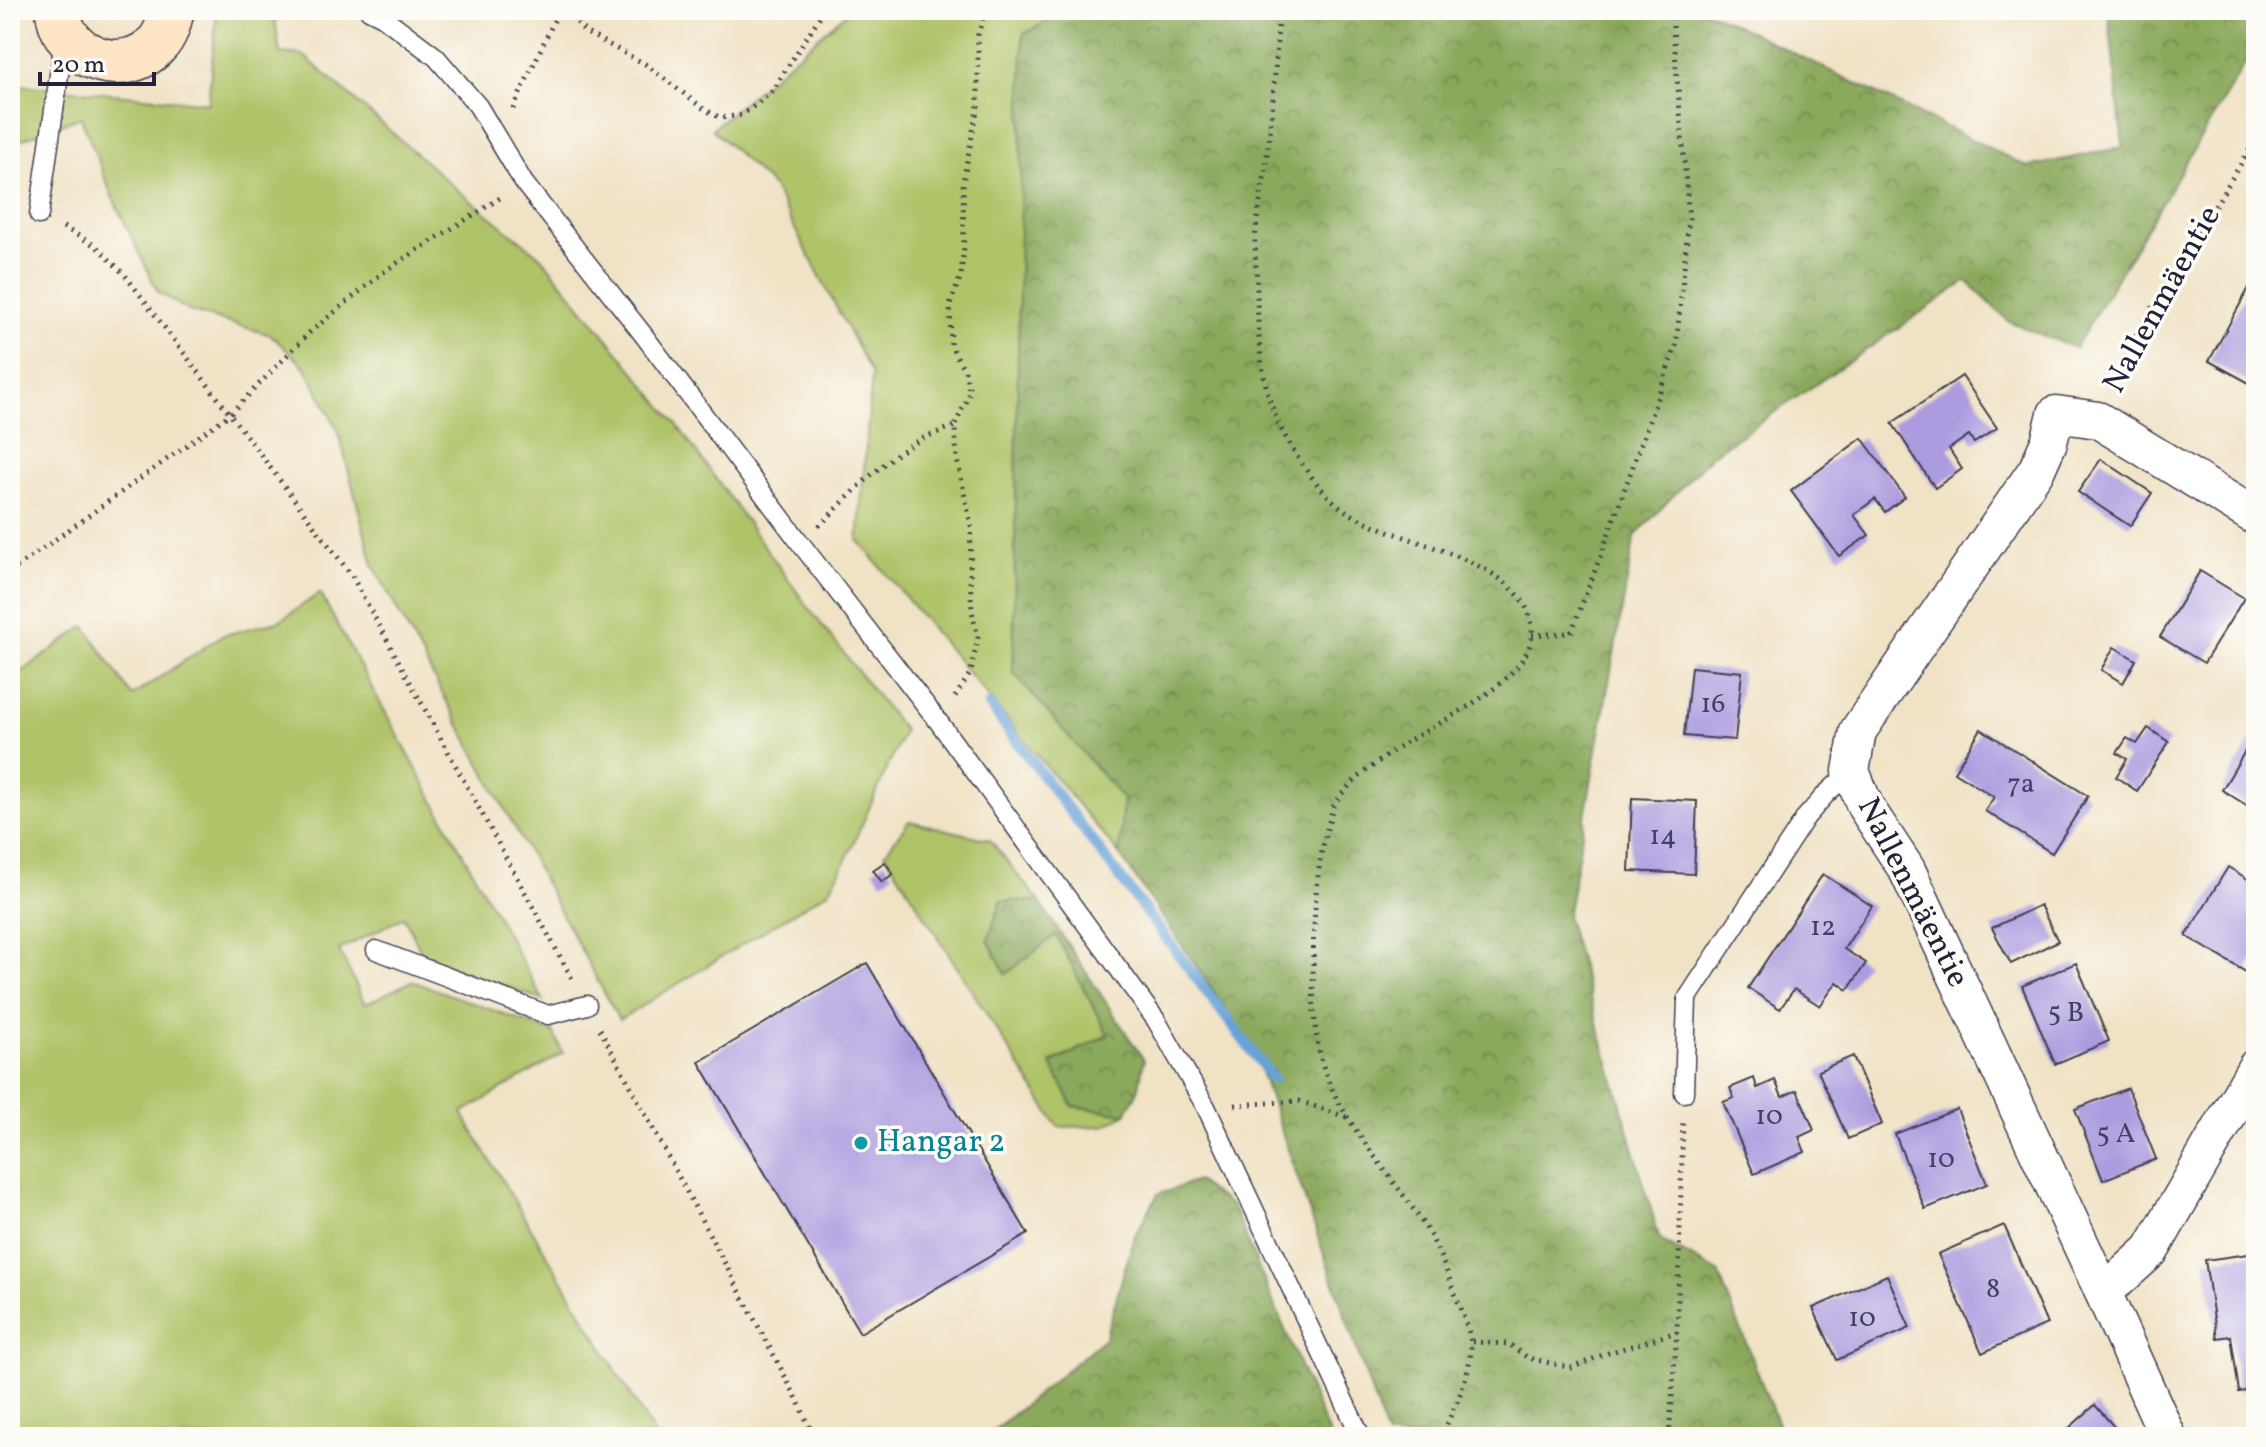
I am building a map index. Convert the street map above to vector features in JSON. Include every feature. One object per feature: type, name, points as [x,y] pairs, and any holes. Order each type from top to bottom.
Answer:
[{"type":"main road","points":[[62,22],[77,48],[92,58],[109,62],[127,61],[144,55],[158,44],[172,10]]},
{"type":"street","name":"Nallenmäentie","points":[[2098,420],[2056,414],[2049,442],[2037,469],[1858,731],[1851,771],[1865,806],[1907,870],[2168,1437]]},
{"type":"street","points":[[2098,420],[2256,517]]},
{"type":"street","points":[[2102,1290],[2151,1250],[2256,1067]]},
{"type":"lane","points":[[369,10],[436,57],[478,106],[524,183],[938,721],[1156,1020],[1206,1107],[1361,1437]]},
{"type":"lane","points":[[39,215],[62,22]]},
{"type":"lane","points":[[1684,1093],[1687,999],[1806,817],[1851,771]]},
{"type":"lane","points":[[376,950],[548,1015],[587,1005]]},
{"type":"path","points":[[509,119],[559,10]]},
{"type":"path","points":[[567,10],[585,32],[645,64],[704,109],[721,118],[742,115],[771,93],[824,10]]},
{"type":"path","points":[[938,721],[971,672],[978,638],[970,580],[971,525],[957,459],[955,426],[970,392],[965,371],[951,346],[950,305],[961,275],[963,182],[978,105],[978,35],[985,10]]},
{"type":"path","points":[[1279,10],[1267,153],[1255,241],[1258,340],[1277,419],[1317,484],[1343,509],[1385,530],[1448,552],[1510,584],[1524,601],[1532,625],[1531,643],[1520,664],[1487,695],[1404,744],[1356,780],[1335,801],[1320,851],[1313,932],[1317,1050],[1331,1087],[1349,1118],[1428,1231],[1445,1266],[1472,1342],[1467,1379],[1441,1437]]},
{"type":"path","points":[[1532,635],[1571,633],[1676,346],[1689,219],[1673,10]]},
{"type":"path","name":"Nallenmäentie","points":[[2098,420],[2136,335],[2256,139]]},
{"type":"path","points":[[10,572],[230,414],[309,333],[386,270],[524,183]]},
{"type":"path","points":[[39,215],[96,246],[125,275],[352,576],[587,1005],[789,1382],[814,1437]]},
{"type":"path","points":[[801,544],[908,446],[955,426]]},
{"type":"path","points":[[1669,1437],[1677,1332],[1684,1093]]},
{"type":"path","points":[[1206,1107],[1299,1101],[1349,1118]]},
{"type":"path","points":[[1472,1342],[1509,1344],[1528,1358],[1572,1368],[1605,1354],[1677,1332]]},
{"type":"green space","points":[[217,10],[311,11],[275,19],[280,53],[303,55],[459,191],[542,258],[675,422],[808,607],[904,731],[829,891],[619,1020],[373,565],[338,430],[306,368],[271,335],[189,311],[158,292],[112,196],[81,117],[10,144],[10,84],[208,103]]},
{"type":"green space","points":[[850,10],[1214,10],[1013,672],[1124,799],[1119,854],[858,540],[872,375],[773,187],[712,129]]},
{"type":"green space","points":[[1214,10],[1705,10],[2028,167],[2123,147],[2108,10],[2256,10],[2256,45],[2075,348],[2008,321],[1967,281],[1712,455],[1635,536],[1567,918],[1660,1240],[1718,1272],[1783,1437],[1387,1437],[1253,1048],[1119,854],[1123,799],[1013,672],[1023,34],[1060,15],[1214,15]]},
{"type":"green space","points":[[320,593],[543,1000],[424,957],[404,917],[339,950],[365,1004],[412,981],[553,1032],[563,1053],[462,1113],[656,1437],[10,1437],[10,680],[85,626],[132,696],[221,636],[281,620]]},
{"type":"green space","points":[[909,821],[990,840],[1039,901],[1001,902],[988,940],[1006,974],[1056,934],[1108,1035],[1051,1063],[1073,1106],[1126,1114],[1104,1126],[1058,1127],[885,853]]},
{"type":"green space","points":[[1001,901],[1039,901],[1144,1060],[1138,1091],[1126,1114],[1073,1106],[1051,1064],[1108,1035],[1056,935],[1006,974],[988,940]]},
{"type":"green space","points":[[1197,1181],[1233,1207],[1330,1437],[986,1437],[1105,1338],[1134,1237],[1158,1194]]},
{"type":"building","points":[[2256,275],[2256,374],[2251,384],[2209,361]]},
{"type":"building","points":[[1962,376],[1997,428],[1974,443],[1969,435],[1949,449],[1962,469],[1935,488],[1892,423]]},
{"type":"building","points":[[1862,438],[1905,497],[1885,512],[1875,499],[1854,515],[1869,535],[1839,556],[1791,491]]},
{"type":"building","points":[[2101,459],[2152,493],[2130,526],[2078,492]]},
{"type":"building","points":[[2200,571],[2244,598],[2204,663],[2160,637]]},
{"type":"building","points":[[2114,647],[2136,660],[2123,683],[2101,670]]},
{"type":"building","points":[[1691,667],[1742,672],[1735,740],[1684,736]]},
{"type":"building","points":[[2148,728],[2169,742],[2137,791],[2116,777],[2127,759],[2117,753],[2127,738],[2137,744]]},
{"type":"building","points":[[1981,729],[2088,796],[2052,853],[1985,811],[1994,797],[1954,772]]},
{"type":"building","points":[[2251,741],[2256,744],[2256,811],[2222,790]]},
{"type":"building","points":[[1632,798],[1697,801],[1694,874],[1629,871]]},
{"type":"building","points":[[885,862],[893,874],[882,882],[873,870]]},
{"type":"building","points":[[2228,867],[2256,884],[2256,955],[2246,972],[2186,936]]},
{"type":"building","points":[[1823,874],[1872,906],[1844,949],[1866,963],[1848,990],[1837,982],[1820,1006],[1794,989],[1780,1009],[1748,988]]},
{"type":"building","points":[[2040,905],[2058,941],[2011,964],[1992,928]]},
{"type":"building","name":"Hangar 2","points":[[867,963],[1028,1234],[860,1333],[699,1062]]},
{"type":"building","points":[[2076,963],[2109,1041],[2055,1064],[2022,986]]},
{"type":"building","points":[[1853,1056],[1882,1124],[1848,1139],[1818,1071]]},
{"type":"building","points":[[1754,1078],[1757,1088],[1775,1080],[1782,1097],[1797,1090],[1814,1130],[1799,1137],[1805,1152],[1754,1174],[1723,1102],[1734,1098],[1730,1088]]},
{"type":"building","points":[[2128,1088],[2156,1159],[2103,1180],[2075,1109]]},
{"type":"building","points":[[1957,1109],[1987,1184],[1925,1209],[1895,1134]]},
{"type":"building","points":[[2004,1225],[2047,1324],[1982,1353],[1938,1254]]},
{"type":"building","points":[[2256,1253],[2256,1389],[2239,1392],[2231,1336],[2217,1338],[2205,1260]]},
{"type":"building","points":[[1887,1275],[1910,1328],[1837,1360],[1813,1308]]},
{"type":"building","points":[[2095,1405],[2123,1437],[2059,1437]]},
{"type":"waterway","points":[[989,705],[1273,1079]]},
{"type":"place","name":"Hangar 2","points":[[861,1143]]}]
